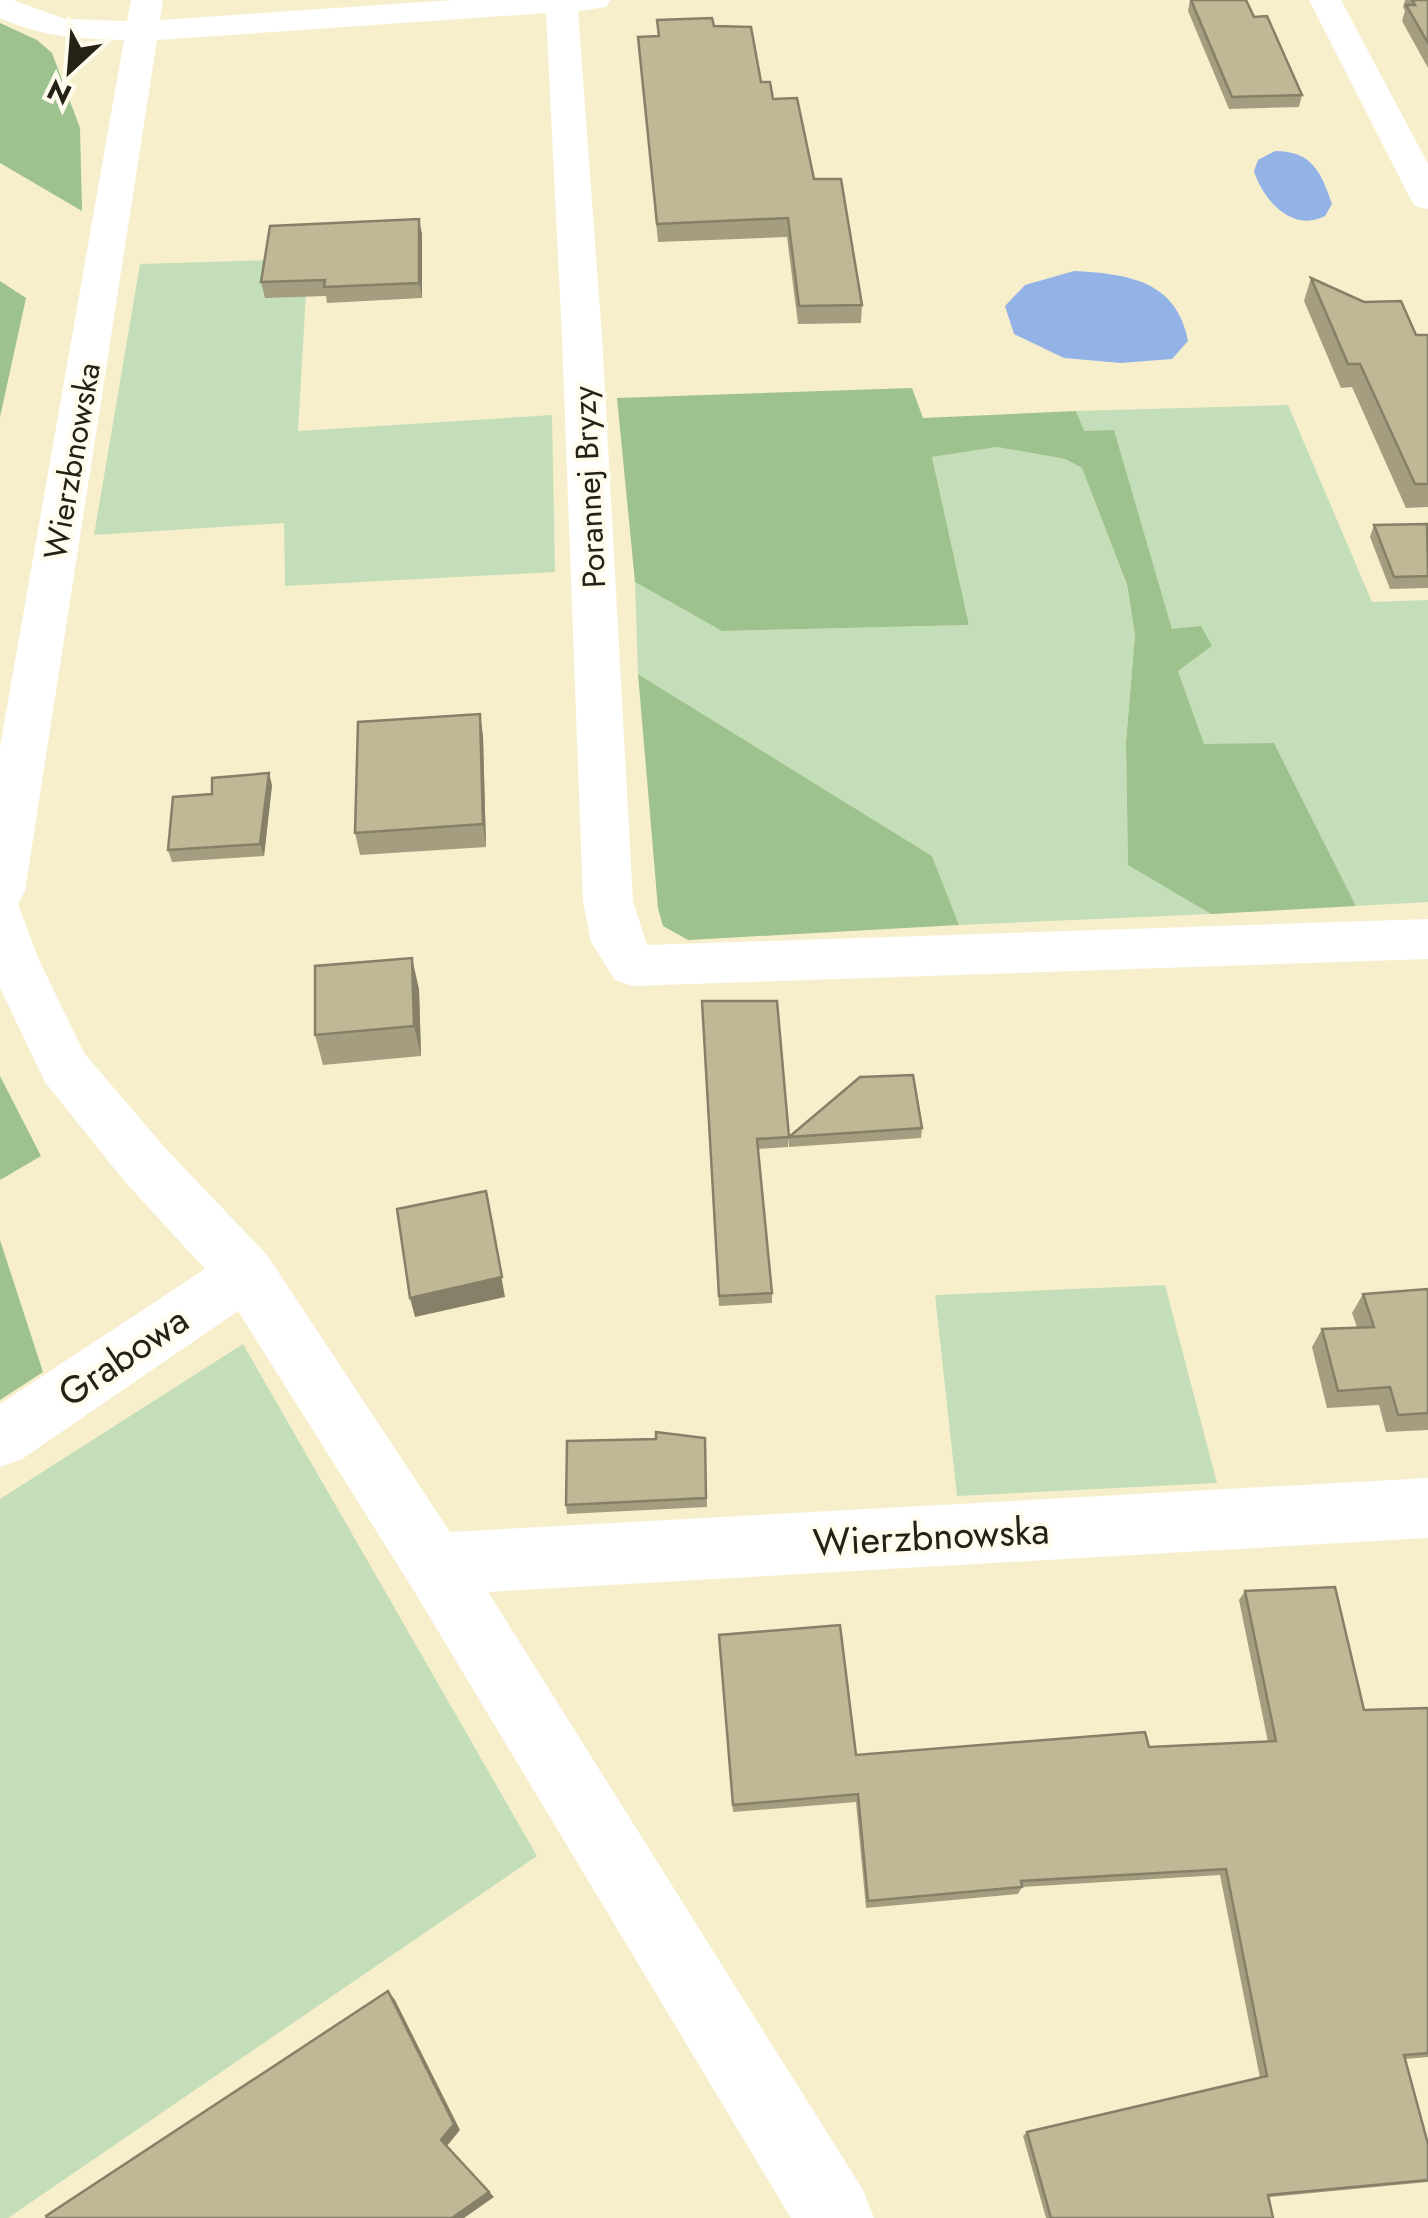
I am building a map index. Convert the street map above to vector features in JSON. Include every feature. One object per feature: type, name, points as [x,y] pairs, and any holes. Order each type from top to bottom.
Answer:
[{"type":"street","points":[[0,6],[30,20],[64,29],[145,16],[595,0]]},
{"type":"street","points":[[1325,0],[1428,198]]},
{"type":"street","name":"Porannej Bryzy","points":[[561,2],[582,336],[608,901],[617,942],[632,966],[1428,939]]},
{"type":"street","name":"Wierzbnowska","points":[[0,891],[145,16]]},
{"type":"street","points":[[0,918],[12,960],[64,1067],[146,1166],[246,1273],[434,1564],[835,2218]]},
{"type":"street","name":"Grabowa","points":[[0,1439],[246,1273]]},
{"type":"street","name":"Wierzbnowska","points":[[434,1564],[1428,1508]]},
{"type":"green space","points":[[0,23],[37,40],[52,53],[80,128],[82,211],[0,163]]},
{"type":"green space","points":[[308,259],[298,431],[552,415],[555,572],[285,586],[284,523],[94,535],[140,264]]},
{"type":"green space","points":[[0,281],[26,298],[0,417]]},
{"type":"green space","points":[[912,388],[923,418],[1076,411],[1084,431],[1114,430],[1172,629],[1201,626],[1212,646],[1178,671],[1204,744],[1274,743],[1356,906],[1211,914],[1128,865],[1126,742],[1135,635],[1127,585],[1082,468],[1065,459],[997,447],[932,457],[969,625],[722,631],[635,582],[617,398]]},
{"type":"green space","points":[[1288,405],[1372,602],[1428,600],[1428,902],[1356,906],[1274,743],[1204,745],[1178,671],[1212,646],[1172,629],[1114,431],[1083,431],[1076,411]]},
{"type":"green space","points":[[997,447],[1065,459],[1082,468],[1127,586],[1135,635],[1126,742],[1128,864],[1211,914],[959,925],[932,856],[638,674],[635,582],[722,631],[969,625],[932,457]]},
{"type":"green space","points":[[638,674],[932,856],[959,925],[688,940],[663,926],[658,908]]},
{"type":"green space","points":[[0,1076],[41,1156],[0,1180]]},
{"type":"green space","points":[[0,1240],[43,1372],[0,1400]]},
{"type":"green space","points":[[1165,1285],[1217,1483],[957,1496],[935,1295]]},
{"type":"green space","points":[[243,1344],[537,1856],[8,2218],[0,2218],[0,1499]]},
{"type":"water","points":[[1275,151],[1298,155],[1313,166],[1332,204],[1325,216],[1313,220],[1290,217],[1264,193],[1254,171],[1258,160]]},
{"type":"water","points":[[1074,271],[1131,278],[1147,284],[1173,305],[1188,341],[1172,359],[1121,363],[1064,358],[1014,334],[1005,306],[1025,285]]},
{"type":"building","points":[[1191,0],[1246,0],[1254,17],[1267,16],[1302,95],[1232,97]]},
{"type":"building","points":[[1412,0],[1428,0],[1428,43],[1406,5],[1415,5]]},
{"type":"building","points":[[712,18],[714,26],[751,27],[761,82],[770,82],[773,99],[797,98],[814,179],[841,179],[862,305],[799,306],[788,218],[657,224],[638,37],[659,36],[657,20]]},
{"type":"building","points":[[419,219],[419,283],[324,287],[325,280],[261,282],[270,226]]},
{"type":"building","points":[[1311,278],[1364,302],[1401,301],[1416,335],[1428,335],[1428,484],[1415,484],[1360,364],[1348,364]]},
{"type":"building","points":[[1427,524],[1428,576],[1394,577],[1374,525]]},
{"type":"building","points":[[480,714],[483,824],[355,833],[358,722]]},
{"type":"building","points":[[269,773],[260,844],[168,850],[173,797],[212,794],[212,778]]},
{"type":"building","points":[[412,958],[414,1026],[315,1035],[315,966]]},
{"type":"building","points":[[702,1001],[777,1001],[789,1137],[757,1139],[772,1293],[719,1296]]},
{"type":"building","points":[[913,1075],[922,1128],[789,1137],[860,1077]]},
{"type":"building","points":[[486,1191],[502,1277],[410,1298],[397,1209]]},
{"type":"building","points":[[1428,1289],[1428,1413],[1398,1415],[1390,1387],[1338,1391],[1322,1329],[1374,1327],[1363,1294]]},
{"type":"building","points":[[656,1432],[705,1438],[706,1498],[566,1505],[567,1441],[656,1439]]},
{"type":"building","points":[[1335,1587],[1364,1710],[1428,1708],[1428,2053],[1404,2055],[1428,2144],[1428,2180],[1268,2195],[1273,2218],[1051,2218],[1027,2132],[1267,2076],[1226,1869],[1021,1881],[1022,1887],[868,1901],[858,1794],[733,1805],[719,1635],[840,1625],[856,1755],[1145,1732],[1149,1747],[1276,1741],[1245,1591]]},
{"type":"building","points":[[388,1991],[454,2124],[441,2140],[489,2192],[452,2218],[47,2218],[46,2216]]}]
